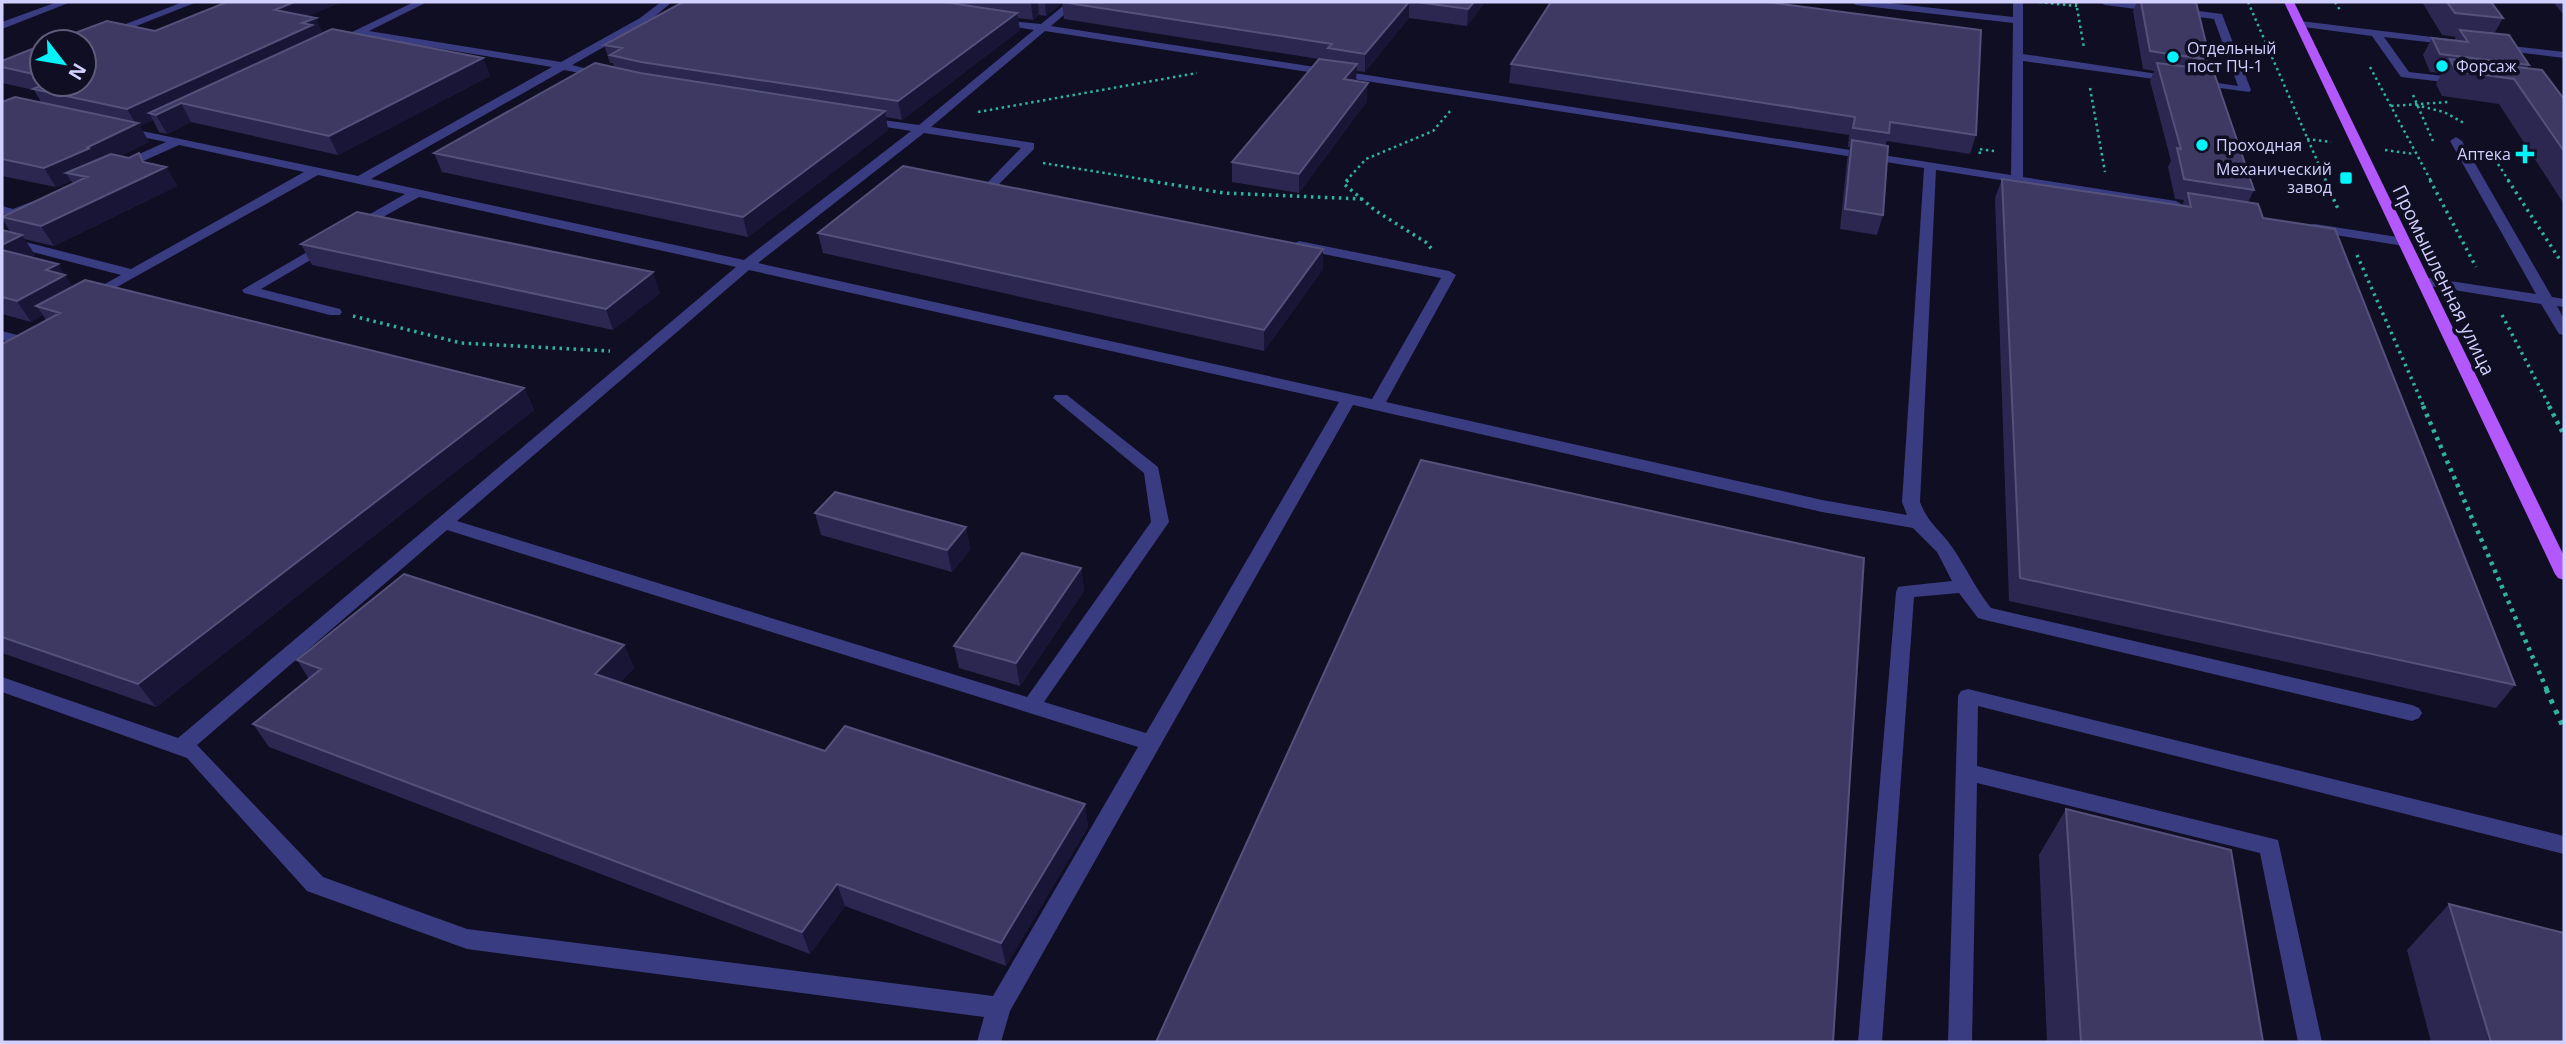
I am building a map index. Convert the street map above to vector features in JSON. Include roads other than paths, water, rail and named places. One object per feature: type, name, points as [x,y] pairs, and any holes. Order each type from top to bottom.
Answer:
[{"type":"main road","name":"Промышленная улица","points":[[2289,2],[2564,574]]},
{"type":"street","points":[[2,26],[66,2]]},
{"type":"street","points":[[98,38],[192,2]]},
{"type":"street","points":[[346,37],[422,2]]},
{"type":"street","points":[[361,180],[644,20],[667,2]]},
{"type":"street","points":[[181,747],[745,266],[886,163],[927,125],[1074,2]]},
{"type":"street","points":[[1856,2],[2018,21]]},
{"type":"street","points":[[2017,179],[2018,2]]},
{"type":"street","points":[[2018,57],[2245,90],[2218,16],[2105,2]]},
{"type":"street","points":[[989,20],[2186,207]]},
{"type":"street","points":[[2300,24],[2469,44]]},
{"type":"street","points":[[358,32],[563,66],[610,78]]},
{"type":"street","points":[[2375,32],[2405,75],[2471,82]]},
{"type":"street","points":[[2483,45],[2564,55]]},
{"type":"street","points":[[853,118],[927,125],[1030,146],[992,184]]},
{"type":"street","points":[[141,134],[165,122]]},
{"type":"street","points":[[104,125],[996,319],[1822,506],[1919,523]]},
{"type":"street","points":[[103,175],[178,141]]},
{"type":"street","points":[[2456,141],[2564,331]]},
{"type":"street","points":[[1930,166],[1911,502],[1919,523],[1944,549],[1964,586],[1984,614],[2165,653],[2207,667],[2412,713]]},
{"type":"street","points":[[75,306],[316,171]]},
{"type":"street","points":[[335,312],[249,290],[417,193]]},
{"type":"street","points":[[2,228],[8,211],[40,202]]},
{"type":"street","points":[[2307,227],[2404,242]]},
{"type":"street","points":[[2,240],[133,274]]},
{"type":"street","points":[[1288,243],[1449,275],[1377,405]]},
{"type":"street","points":[[2423,281],[2564,303]]},
{"type":"street","points":[[2,347],[15,336]]},
{"type":"street","points":[[1031,706],[1160,522],[1152,471],[1061,398]]},
{"type":"street","points":[[989,1042],[999,1008],[1349,398]]},
{"type":"street","points":[[443,523],[1151,743]]},
{"type":"street","points":[[1870,1042],[1905,592],[1964,586]]},
{"type":"street","points":[[2,684],[194,752],[314,884],[467,939],[999,1008]]},
{"type":"street","points":[[1960,1042],[1968,696],[2564,845]]},
{"type":"street","points":[[1966,772],[2270,846],[2311,1042]]},
{"type":"place","name":"Отдельный пост ПЧ-1","points":[[2173,57]]},
{"type":"place","name":"Форсаж","points":[[2442,66]]},
{"type":"place","name":"Проходная","points":[[2202,145]]},
{"type":"place","name":"Аптека","points":[[2525,154]]},
{"type":"place","name":"Механический завод","points":[[2346,178]]}]
